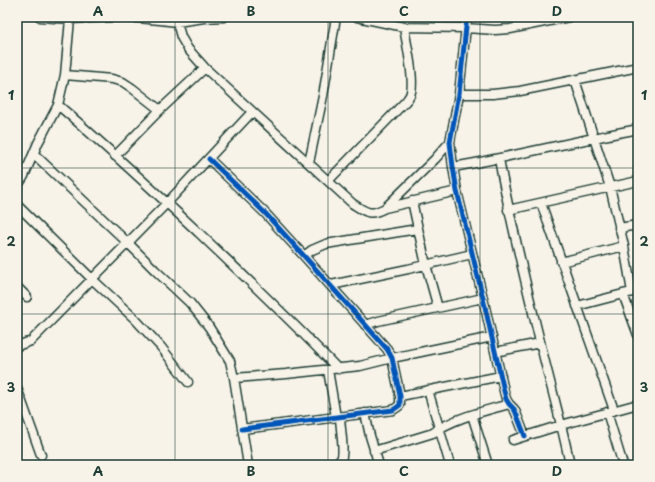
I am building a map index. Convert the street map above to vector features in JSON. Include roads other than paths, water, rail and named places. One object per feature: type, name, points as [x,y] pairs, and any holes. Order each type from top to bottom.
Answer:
[{"type":"street","points":[[40,17],[70,19],[118,17]]},
{"type":"street","points":[[127,17],[177,22],[224,17]]},
{"type":"street","points":[[309,163],[323,96],[336,17]]},
{"type":"street","points":[[357,17],[404,27],[496,30],[510,29],[569,17]]},
{"type":"street","points":[[467,17],[459,94],[450,142],[453,167],[457,191],[506,399],[514,409],[525,436]]},
{"type":"street","points":[[17,187],[24,176],[58,105],[65,75],[70,19]]},
{"type":"street","points":[[177,22],[181,37],[188,49],[205,68],[353,204],[364,211],[370,213],[377,212],[385,208],[457,191]]},
{"type":"street","points":[[328,181],[411,95],[412,73],[404,27]]},
{"type":"street","points":[[459,94],[493,94],[520,91],[638,67]]},
{"type":"street","points":[[115,156],[160,110],[205,68]]},
{"type":"street","points":[[65,75],[112,79],[123,82],[160,110]]},
{"type":"street","points":[[575,80],[610,187],[635,292],[577,306]]},
{"type":"street","points":[[58,105],[167,203],[250,281],[338,369]]},
{"type":"street","points":[[17,346],[31,340],[167,203],[252,112]]},
{"type":"street","points":[[453,167],[499,159],[638,129]]},
{"type":"street","points":[[385,208],[435,159],[450,142]]},
{"type":"street","points":[[34,154],[190,303],[209,327],[230,361],[248,465]]},
{"type":"street","points":[[209,159],[264,213],[331,285],[379,340],[392,358],[400,396],[400,405],[393,410],[242,429]]},
{"type":"street","points":[[499,159],[508,210],[570,465]]},
{"type":"street","points":[[508,210],[638,181]]},
{"type":"street","points":[[412,201],[417,229],[438,308]]},
{"type":"street","points":[[540,203],[577,306],[611,411],[623,465]]},
{"type":"street","points":[[17,205],[135,319],[161,347],[188,382]]},
{"type":"street","points":[[620,228],[638,225]]},
{"type":"street","points":[[304,256],[312,250],[326,244],[417,229]]},
{"type":"street","points":[[561,262],[624,246]]},
{"type":"street","points":[[331,285],[472,254]]},
{"type":"street","points":[[17,287],[27,297]]},
{"type":"street","points":[[623,294],[638,334]]},
{"type":"street","points":[[365,325],[483,298]]},
{"type":"street","points":[[234,378],[360,366],[492,337]]},
{"type":"street","points":[[495,352],[540,343]]},
{"type":"street","points":[[323,465],[337,462],[341,459],[343,454],[338,417],[328,370]]},
{"type":"street","points":[[400,396],[501,376]]},
{"type":"street","points":[[17,388],[42,455]]},
{"type":"street","points":[[428,390],[450,465]]},
{"type":"street","points":[[374,451],[433,433],[439,428],[472,415],[509,404]]},
{"type":"street","points":[[513,440],[638,404]]},
{"type":"street","points":[[365,413],[379,465]]},
{"type":"street","points":[[472,415],[488,465]]}]
